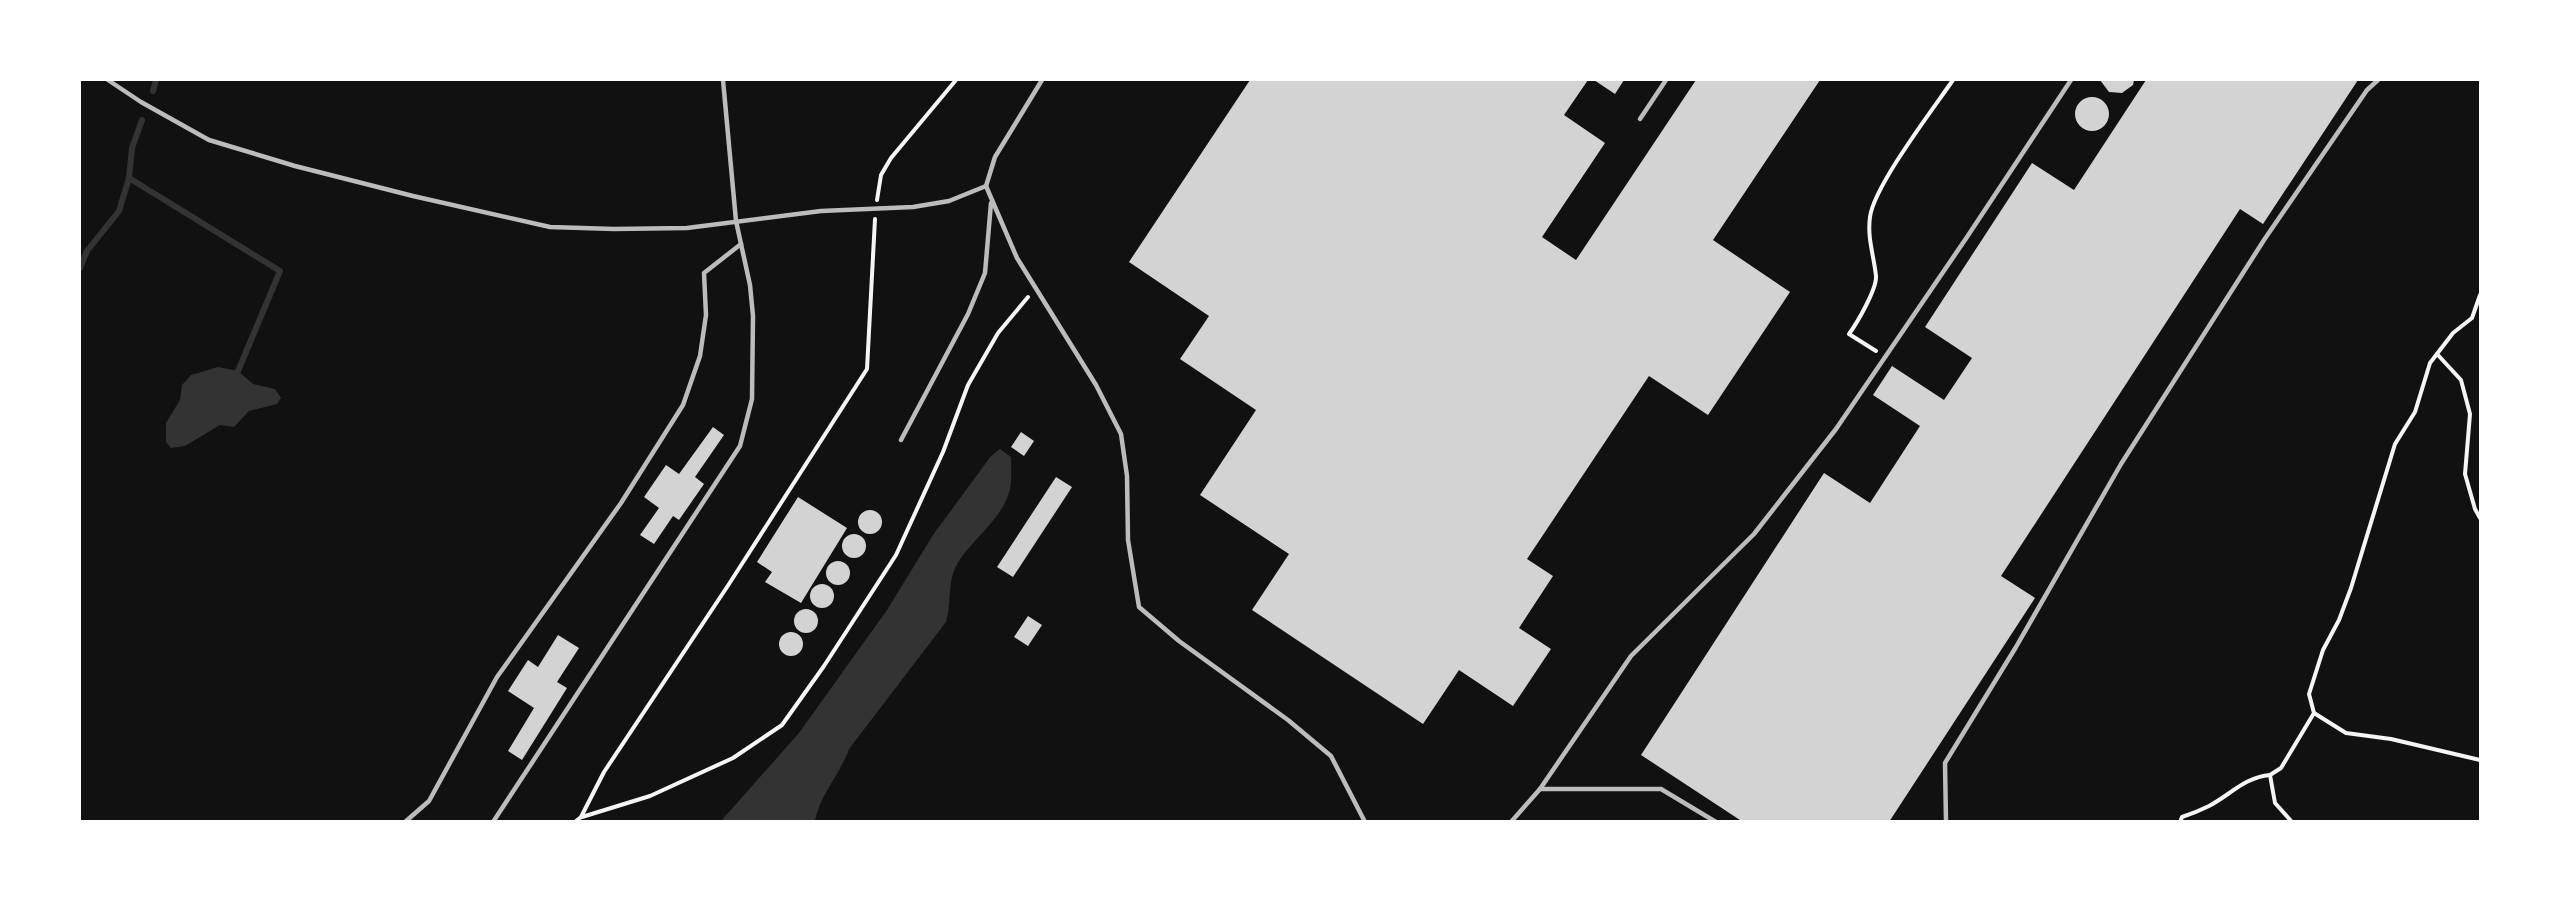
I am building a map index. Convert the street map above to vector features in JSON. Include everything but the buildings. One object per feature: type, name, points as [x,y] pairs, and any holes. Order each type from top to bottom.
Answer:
[{"type":"lane","points":[[108,80],[141,102],[209,140],[296,166],[424,199],[550,226],[614,229],[687,228],[821,211],[913,207],[949,201],[986,186]]},
{"type":"lane","points":[[493,822],[740,446],[752,399],[753,316],[750,285],[736,221],[723,80]]},
{"type":"lane","points":[[1042,80],[995,157],[986,186],[1017,258],[1096,385],[1121,434],[1127,476],[1128,540],[1139,607],[1179,641],[1288,720],[1331,756],[1365,822]]},
{"type":"lane","points":[[1640,119],[1666,80]]},
{"type":"lane","points":[[1511,822],[1540,789],[1631,656],[1754,534],[1836,429],[2071,80]]},
{"type":"lane","points":[[1946,822],[1945,763],[2146,425],[2264,240],[2367,90],[2378,80]]},
{"type":"lane","points":[[901,440],[968,314],[985,273],[991,198]]},
{"type":"lane","points":[[405,822],[429,801],[497,677],[621,503],[683,405],[700,356],[706,315],[704,273],[741,244]]},
{"type":"lane","points":[[1540,789],[1661,789],[1716,822]]},
{"type":"path","points":[[581,817],[604,772],[729,584],[867,369],[871,329],[870,275],[881,175],[891,158],[956,80]]},
{"type":"path","points":[[1885,357],[1849,334],[1861,316],[1876,279],[1870,252],[1870,215],[1885,182],[1953,80]]},
{"type":"path","points":[[575,822],[581,817],[650,796],[733,758],[782,725],[825,666],[896,555],[943,452],[968,385],[999,333],[1027,298],[1037,291]]},
{"type":"path","points":[[2180,822],[2182,817],[2210,806],[2243,782],[2270,775],[2281,768],[2313,713],[2309,694],[2323,650],[2339,620],[2351,588],[2395,444],[2415,412],[2430,363],[2453,333],[2472,318],[2481,295]]},
{"type":"path","points":[[2437,354],[2461,380],[2470,414],[2465,474],[2475,509],[2481,518]]},
{"type":"path","points":[[2313,713],[2346,733],[2401,741],[2481,760]]},
{"type":"path","points":[[2270,775],[2275,803],[2292,822]]},
{"type":"shaded area","points":[[218,367],[238,371],[253,384],[275,389],[281,398],[277,404],[249,411],[234,427],[220,425],[185,446],[171,448],[166,442],[166,423],[180,400],[182,385],[191,375]]},
{"type":"shaded area","points":[[1000,449],[1011,457],[1010,489],[1001,510],[957,564],[952,578],[946,622],[849,749],[821,802],[815,821],[721,821],[799,733],[887,610],[933,535],[991,456]]},
{"type":"waterway","points":[[153,91],[156,80]]},
{"type":"waterway","points":[[80,268],[87,251],[119,211],[129,178],[132,148],[142,120]]},
{"type":"waterway","points":[[129,178],[280,271],[238,371]]}]
